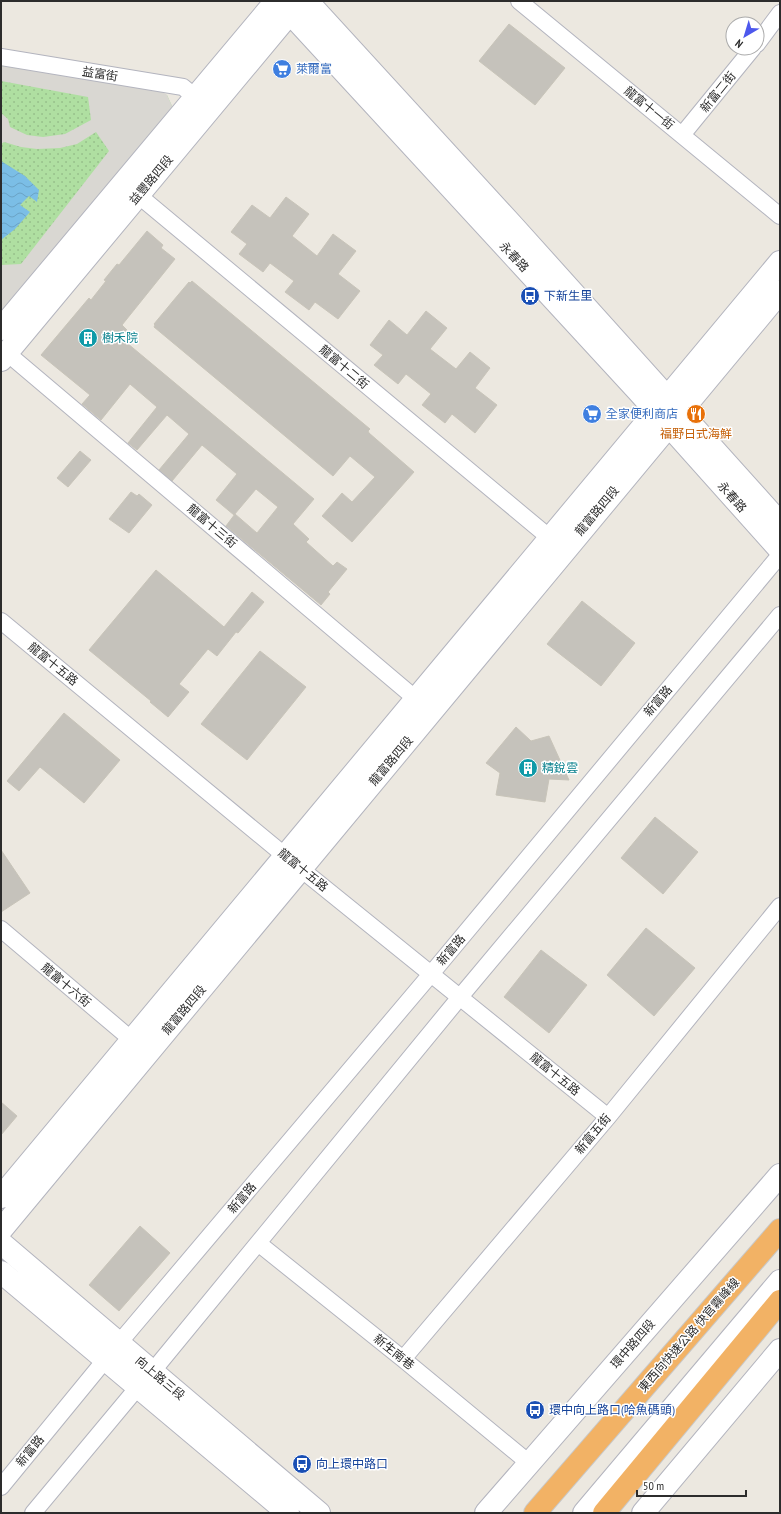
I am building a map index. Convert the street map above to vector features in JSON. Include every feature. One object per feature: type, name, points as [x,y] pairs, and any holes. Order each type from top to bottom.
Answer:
[{"type":"highway","name":"東西向快速公路 快官霧峰線","points":[[535,1513],[780,1230]]},
{"type":"highway","points":[[604,1513],[780,1301]]},
{"type":"street","name":"龍富十一街","points":[[521,2],[780,216]]},
{"type":"street","name":"益豐路四段","points":[[1,329],[195,97],[291,3]]},
{"type":"street","name":"益豐路四段","points":[[4,356],[138,195],[291,3]]},
{"type":"street","name":"永春路","points":[[291,3],[668,412],[780,523]]},
{"type":"street","points":[[765,33],[780,13]]},
{"type":"street","name":"新富二街","points":[[682,135],[746,56]]},
{"type":"street","name":"益富街","points":[[1,57],[183,87],[195,97]]},
{"type":"street","name":"龍富十二街","points":[[138,195],[550,538]]},
{"type":"street","name":"龍富路四段","points":[[1,1230],[293,862],[668,412],[780,262]]},
{"type":"street","name":"龍富路四段","points":[[1,1197],[132,1040],[293,862],[416,699],[550,538],[780,292]]},
{"type":"street","name":"龍富十三街","points":[[4,356],[416,699]]},
{"type":"street","name":"永春路","points":[[668,412],[780,550]]},
{"type":"street","name":"新富路","points":[[1,1487],[112,1352],[431,974],[780,555]]},
{"type":"street","points":[[33,1513],[258,1243],[460,997],[780,615]]},
{"type":"street","name":"龍富十五路","points":[[1,621],[293,862],[608,1117]]},
{"type":"street","name":"新富五街","points":[[403,1359],[608,1117],[780,906]]},
{"type":"street","name":"龍富十六街","points":[[1,929],[132,1040]]},
{"type":"street","name":"環中路四段","points":[[486,1513],[780,1175]]},
{"type":"street","points":[[544,1513],[780,1240]]},
{"type":"street","name":"向上路三段","points":[[1,1243],[112,1352]]},
{"type":"street","name":"新生南巷","points":[[258,1243],[403,1359],[529,1463]]},
{"type":"street","name":"向上路三段","points":[[1,1272],[112,1352],[319,1513]]},
{"type":"street","points":[[584,1513],[780,1282]]},
{"type":"street","points":[[643,1513],[780,1350]]},
{"type":"street","name":"向上路三段","points":[[145,1379],[288,1513]]},
{"type":"green space","points":[[1,66],[167,95],[172,106],[1,312]]},
{"type":"shaded area","points":[[1,66],[161,91],[167,95],[172,106],[169,112],[1,312],[1,265],[21,264],[109,151],[96,132],[77,144],[60,148],[37,149],[21,147],[4,142],[1,144],[1,113],[8,119],[10,127],[27,135],[43,137],[65,134],[91,120],[88,97],[1,81]]},
{"type":"water","points":[[1,161],[25,176],[39,190],[37,202],[29,196],[20,205],[30,212],[15,229],[1,240]]},
{"type":"building","points":[[509,24],[565,68],[535,105],[479,61]]},
{"type":"building","points":[[286,197],[309,214],[292,236],[317,256],[333,234],[356,251],[338,274],[360,291],[338,319],[315,302],[309,310],[285,292],[294,281],[270,263],[263,272],[239,254],[247,244],[231,232],[252,205],[270,218]]},
{"type":"building","points":[[147,231],[163,245],[161,248],[175,259],[122,325],[127,330],[121,338],[314,499],[293,524],[309,539],[306,542],[333,566],[337,562],[347,569],[328,592],[330,594],[321,605],[226,526],[235,514],[257,533],[278,507],[256,489],[234,515],[216,500],[237,474],[202,445],[172,481],[159,470],[189,434],[167,415],[137,450],[128,443],[157,407],[130,384],[101,420],[82,404],[90,395],[41,355],[89,298],[91,300],[106,281],[104,280],[117,264],[119,265]]},
{"type":"building","points":[[192,281],[370,429],[368,431],[369,433],[414,472],[352,542],[322,516],[342,493],[352,502],[375,477],[350,456],[333,476],[154,327],[154,324],[173,301],[189,282],[190,283]]},
{"type":"building","points":[[426,311],[447,328],[430,349],[456,369],[470,352],[490,368],[475,388],[497,405],[475,433],[452,414],[445,423],[422,405],[431,394],[406,374],[398,384],[374,365],[383,355],[370,345],[389,320],[407,335]]},
{"type":"building","points":[[80,451],[91,460],[68,487],[57,478]]},
{"type":"building","points":[[131,492],[137,496],[139,494],[152,505],[129,533],[109,519]]},
{"type":"building","points":[[156,570],[224,627],[252,592],[264,602],[238,633],[236,632],[217,656],[208,649],[179,684],[189,692],[168,717],[150,702],[151,701],[89,650]]},
{"type":"building","points":[[582,601],[635,643],[601,686],[547,644]]},
{"type":"building","points":[[260,651],[306,687],[247,760],[201,724]]},
{"type":"building","points":[[64,713],[120,760],[84,803],[40,767],[19,791],[7,781]]},
{"type":"building","name":"精銳雲","points":[[516,727],[531,741],[549,736],[569,780],[549,779],[545,802],[496,795],[500,773],[486,763]]},
{"type":"building","points":[[655,817],[698,852],[663,894],[621,858]]},
{"type":"building","points":[[1,850],[30,893],[1,912]]},
{"type":"building","points":[[646,928],[695,968],[654,1016],[607,975]]},
{"type":"building","points":[[541,950],[587,985],[549,1033],[504,997]]},
{"type":"building","points":[[1,1102],[17,1116],[1,1135]]},
{"type":"building","points":[[140,1226],[170,1253],[119,1311],[89,1285]]},
{"type":"place","name":"萊爾富","points":[[282,69]]},
{"type":"place","name":"下新生里","points":[[530,296]]},
{"type":"place","name":"樹禾院","points":[[88,338]]},
{"type":"place","name":"全家便利商店","points":[[592,414]]},
{"type":"place","name":"福野日式海鮮","points":[[696,414]]},
{"type":"place","name":"精銳雲","points":[[528,768]]},
{"type":"place","name":"環中向上路口(哈魚碼頭)","points":[[535,1410]]},
{"type":"place","name":"向上環中路口","points":[[302,1464]]}]
